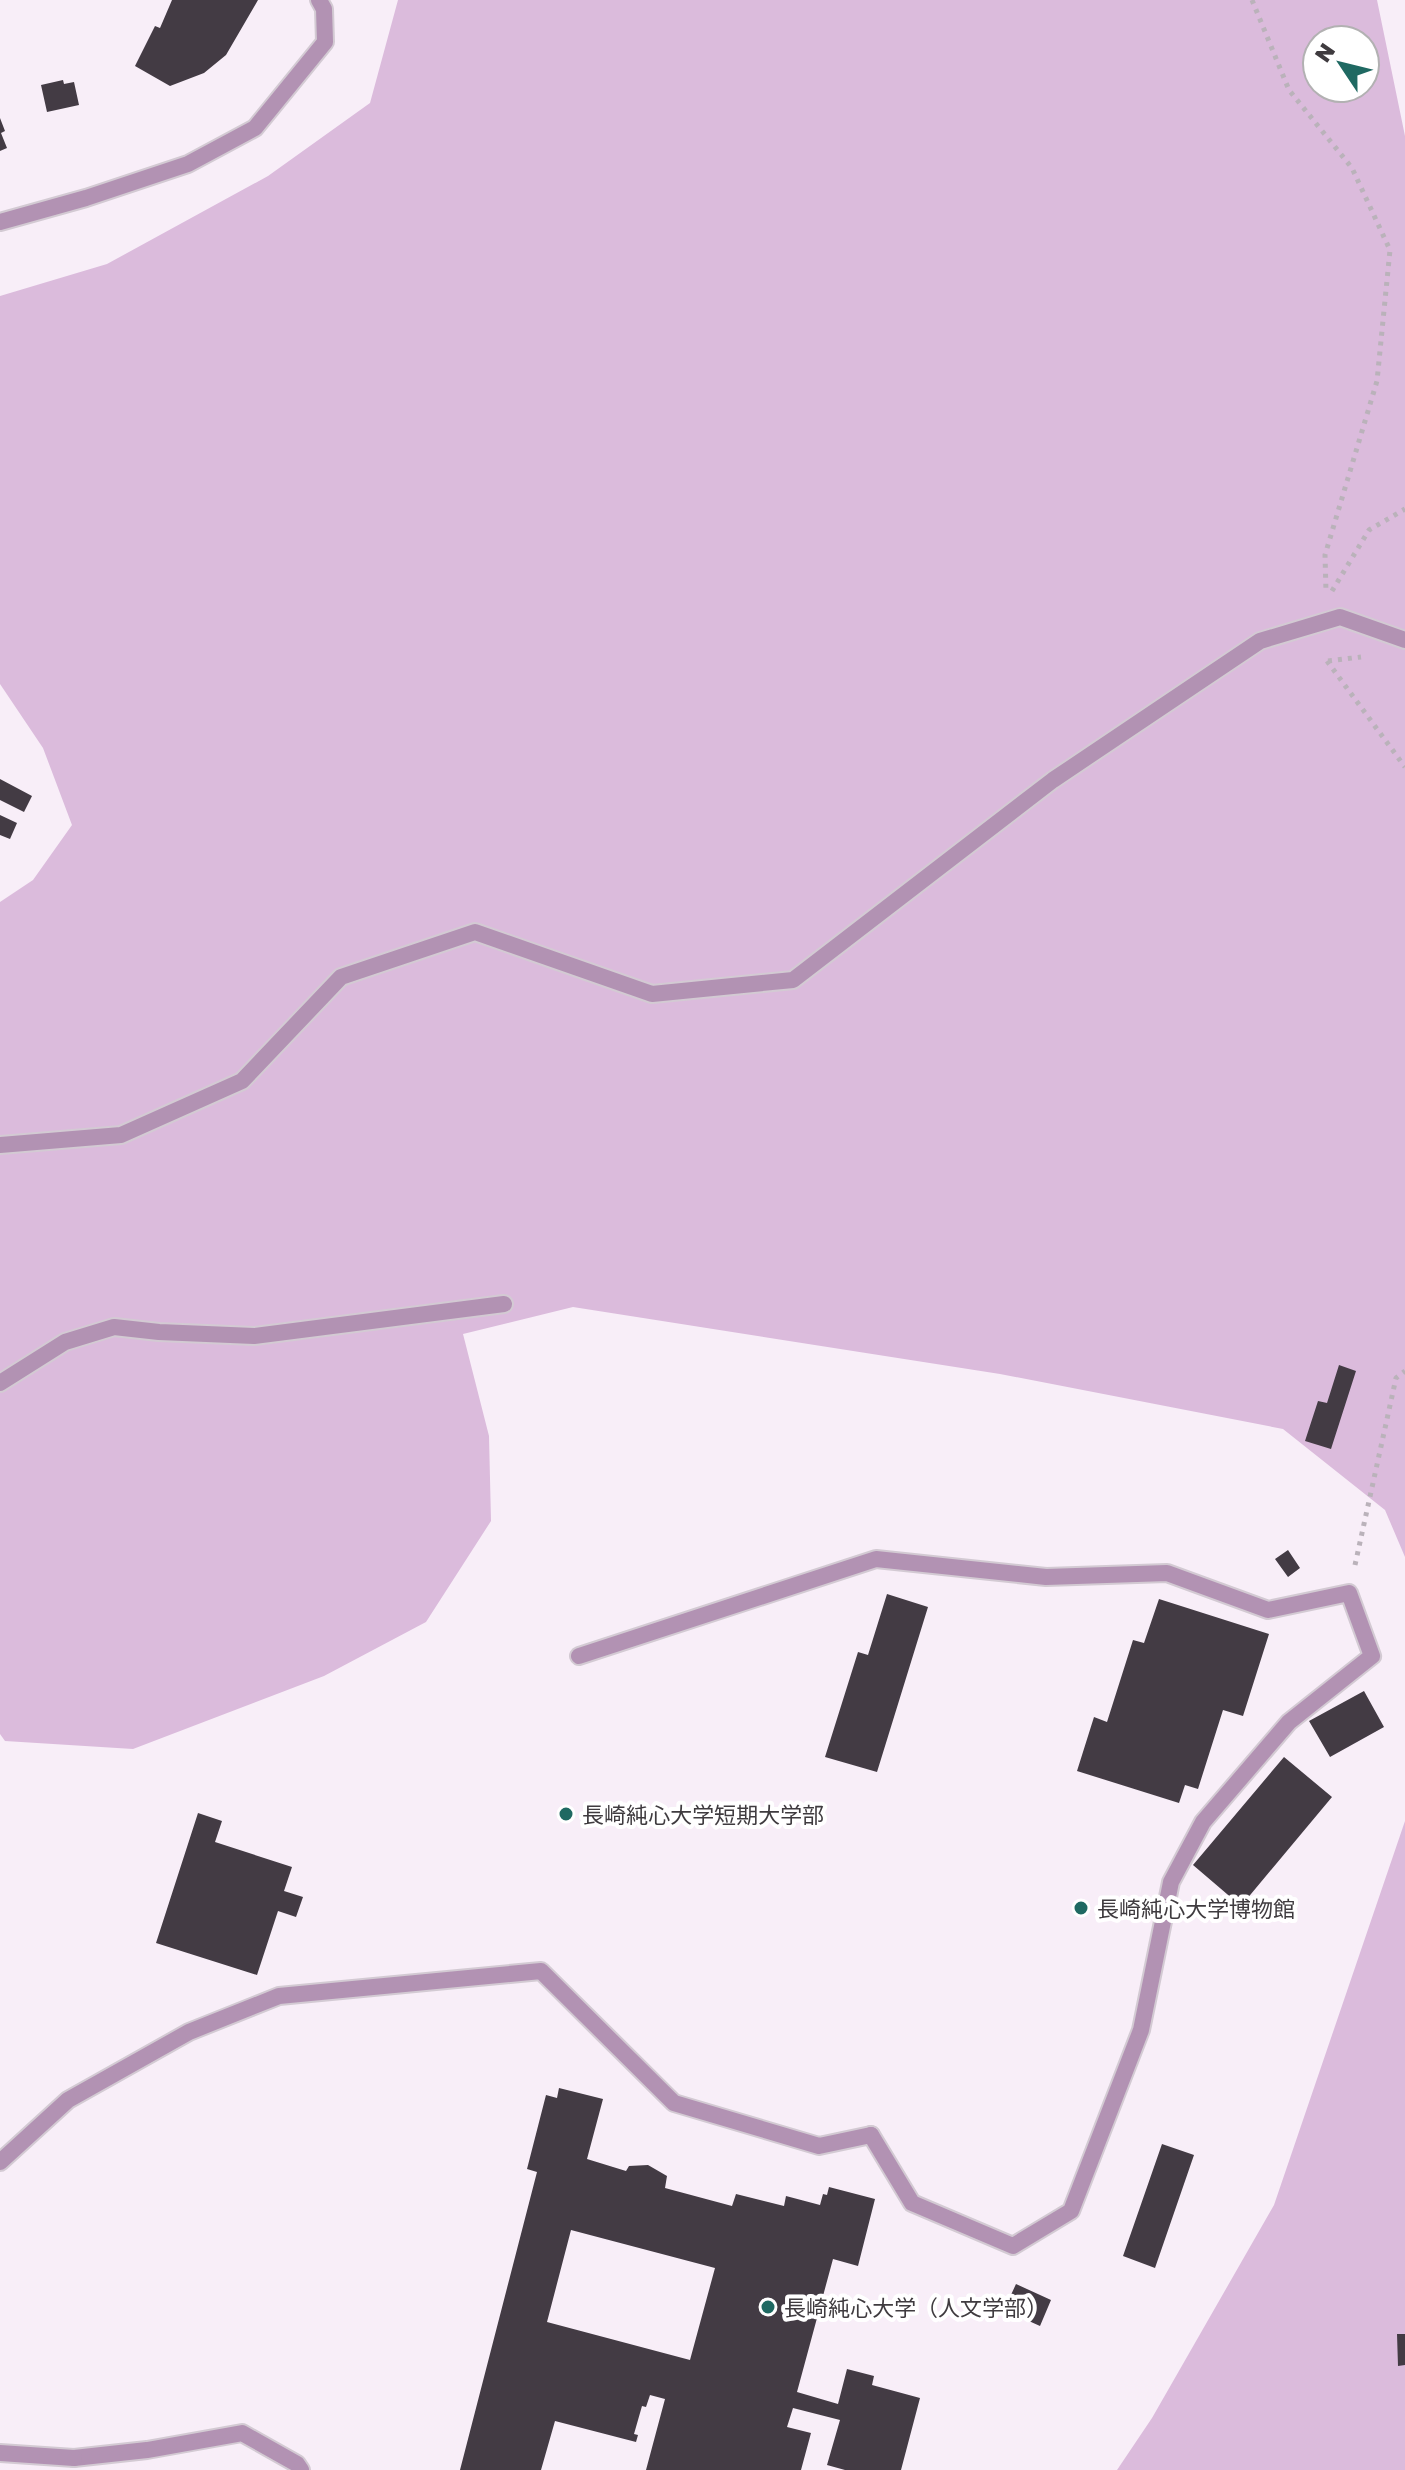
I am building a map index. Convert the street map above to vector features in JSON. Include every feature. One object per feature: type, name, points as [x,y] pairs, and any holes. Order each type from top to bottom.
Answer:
[{"type":"street","points":[[0,222],[86,198],[188,164],[255,128],[325,42],[324,9],[319,0]]},
{"type":"street","points":[[0,1145],[121,1135],[242,1081],[341,977],[475,932],[652,994],[793,980],[1053,780],[1260,641],[1340,617],[1405,640]]},
{"type":"street","points":[[0,1383],[65,1342],[114,1327],[254,1336],[504,1304]]},
{"type":"street","points":[[0,2162],[68,2100],[189,2032],[279,1996],[541,1971],[674,2103],[819,2146],[871,2135],[912,2203],[1013,2246],[1071,2211],[1141,2030],[1171,1882],[1203,1822],[1289,1722],[1372,1656],[1349,1593],[1268,1610],[1167,1573],[1046,1577],[876,1559],[579,1656]]},
{"type":"street","points":[[0,2453],[74,2458],[147,2450],[242,2433],[297,2464],[301,2470]]},
{"type":"path","points":[[1252,0],[1289,90],[1352,168],[1390,250],[1377,381],[1325,555],[1326,601],[1369,530],[1405,509]]},
{"type":"path","points":[[1327,661],[1405,767]]},
{"type":"path","points":[[1349,1593],[1396,1378],[1405,1371]]},
{"type":"shaded area","points":[[398,0],[1377,0],[1405,136],[1405,1557],[1385,1510],[1283,1429],[1000,1374],[573,1307],[463,1334],[489,1436],[491,1521],[426,1622],[324,1676],[133,1749],[5,1741],[0,1734],[0,902],[33,880],[72,825],[43,748],[0,684],[0,296],[107,264],[268,176],[370,103]]},
{"type":"shaded area","points":[[1405,1821],[1405,2470],[1117,2470],[1152,2418],[1274,2205]]},
{"type":"building","points":[[172,0],[258,0],[226,55],[204,73],[170,86],[135,66],[155,26],[160,28]]},
{"type":"building","points":[[63,80],[64,84],[74,82],[79,105],[47,112],[41,85]]},
{"type":"building","points":[[0,118],[5,131],[1,133],[7,148],[0,151]]},
{"type":"building","points":[[0,779],[32,796],[24,812],[0,800]]},
{"type":"building","points":[[0,815],[17,823],[10,839],[0,835]]},
{"type":"building","points":[[1339,1365],[1356,1371],[1331,1449],[1305,1441],[1318,1401],[1327,1403]]},
{"type":"building","points":[[1288,1550],[1300,1568],[1288,1577],[1275,1559]]},
{"type":"building","points":[[887,1594],[928,1607],[877,1772],[825,1757],[858,1652],[868,1655]]},
{"type":"building","points":[[1159,1599],[1269,1634],[1243,1716],[1223,1710],[1198,1789],[1185,1785],[1179,1803],[1077,1771],[1094,1717],[1107,1722],[1133,1640],[1144,1643]]},
{"type":"building","points":[[1364,1691],[1384,1727],[1330,1757],[1309,1721]]},
{"type":"building","points":[[1284,1757],[1332,1797],[1241,1906],[1193,1865]]},
{"type":"building","points":[[198,1813],[222,1821],[215,1842],[292,1867],[284,1891],[303,1897],[296,1917],[278,1911],[257,1975],[156,1943]]},
{"type":"building","points":[[559,2088],[603,2099],[587,2159],[626,2171],[629,2166],[648,2165],[667,2176],[665,2188],[732,2206],[736,2194],[784,2206],[786,2196],[820,2205],[829,2187],[875,2199],[858,2266],[833,2259],[797,2392],[838,2404],[847,2369],[874,2376],[872,2385],[920,2398],[901,2470],[845,2470],[827,2465],[840,2420],[793,2408],[787,2427],[811,2433],[801,2470],[646,2470],[665,2399],[650,2395],[646,2407],[642,2406],[634,2434],[638,2435],[636,2442],[555,2421],[541,2470],[460,2470],[537,2172],[527,2169],[546,2095],[557,2098]],"holes":[[[571,2230],[715,2268],[690,2360],[547,2322]]]},
{"type":"building","points":[[1162,2144],[1194,2155],[1155,2268],[1123,2256]]},
{"type":"building","points":[[1016,2284],[1051,2300],[1040,2326],[1004,2310]]},
{"type":"building","points":[[1397,2334],[1405,2334],[1405,2365],[1398,2366]]},
{"type":"place","name":"長崎純心大学短期大学部","points":[[566,1814]]},
{"type":"place","name":"長崎純心大学博物館","points":[[1081,1908]]},
{"type":"place","name":"長崎純心大学（人文学部）","points":[[768,2307]]}]
